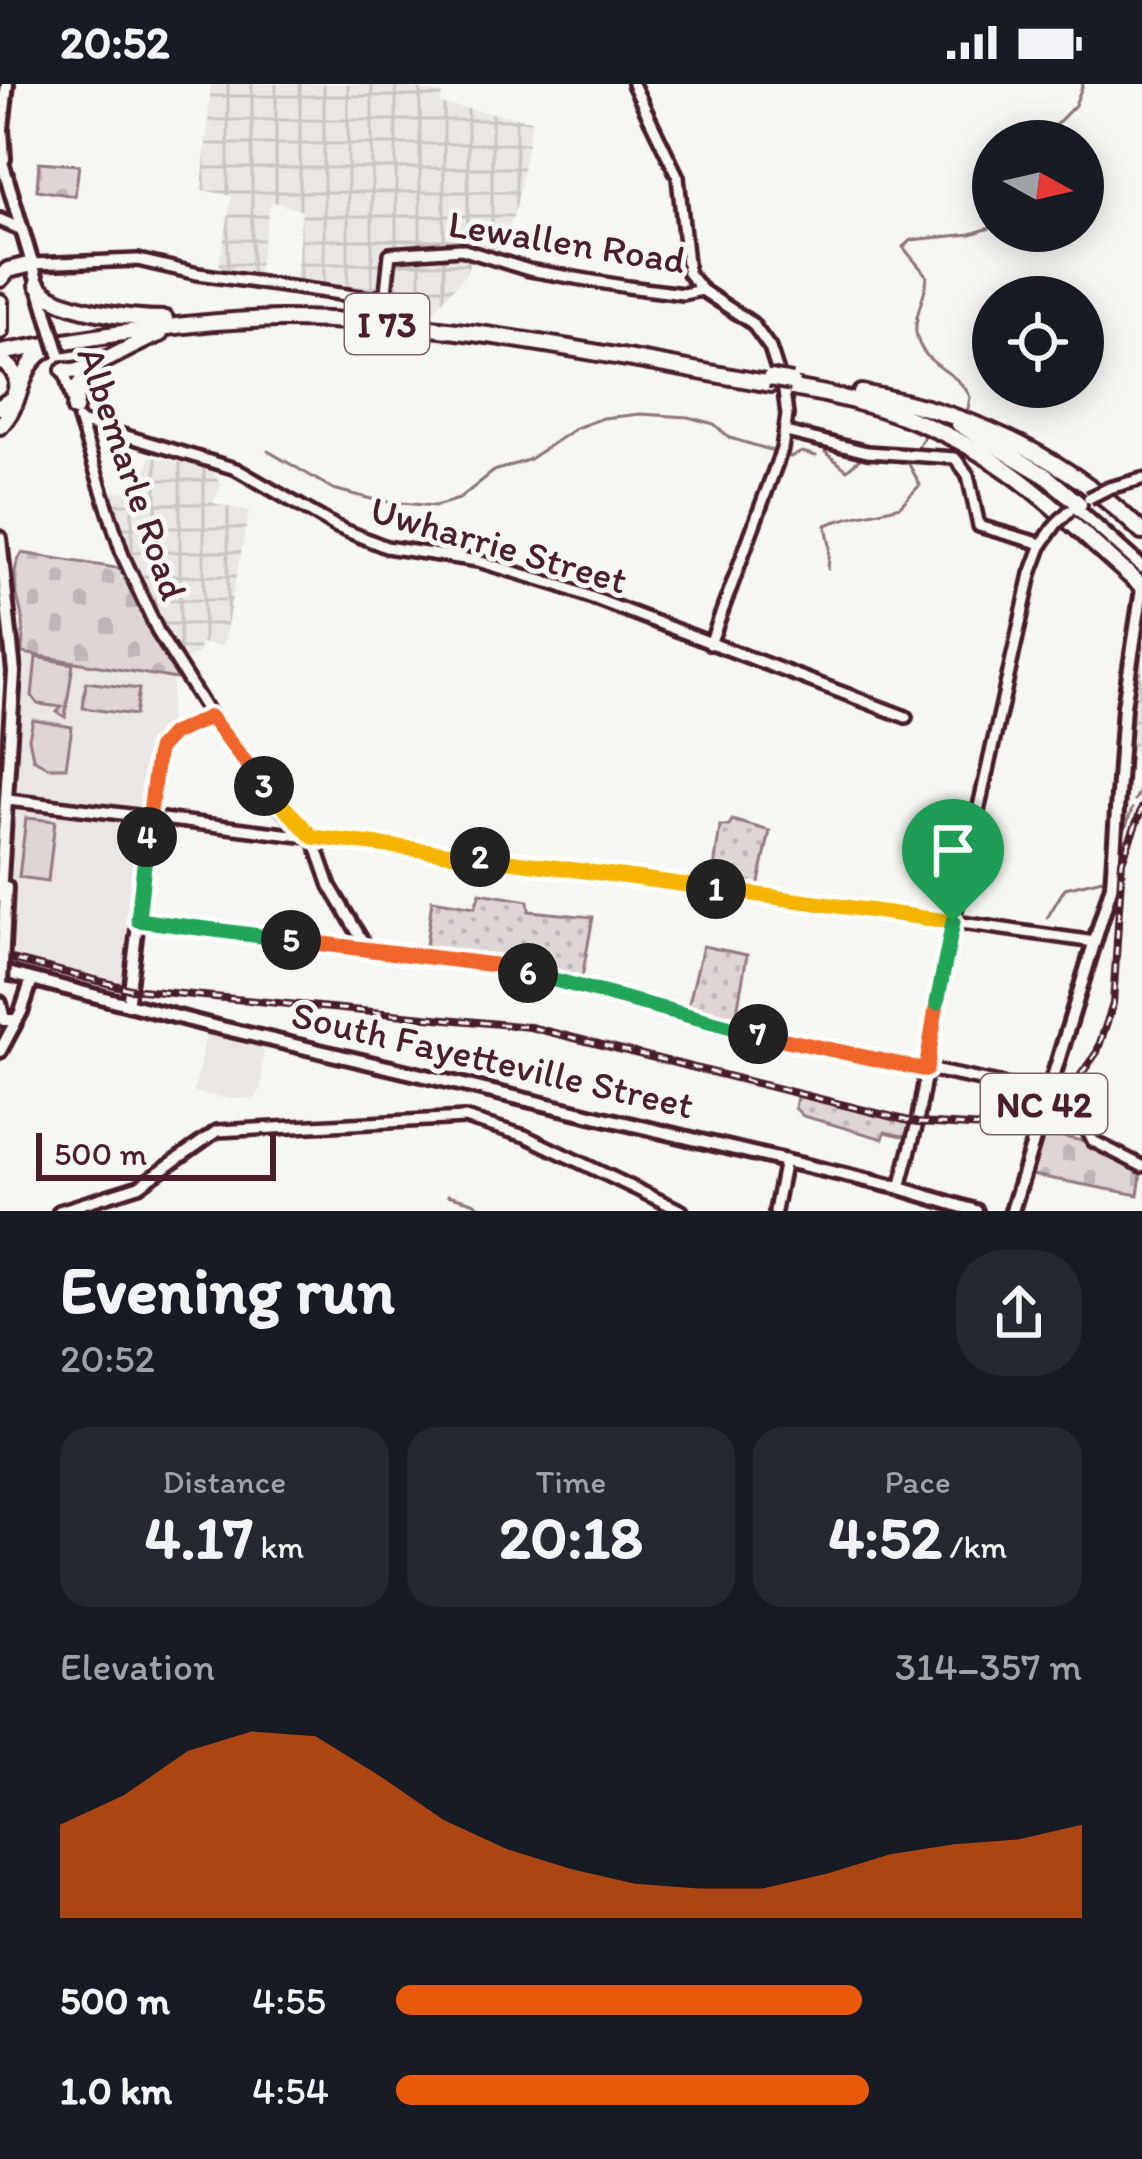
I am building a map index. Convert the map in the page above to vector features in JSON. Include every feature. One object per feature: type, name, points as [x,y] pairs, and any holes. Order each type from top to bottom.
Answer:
[{"type":"highway","points":[[0,279],[8,270],[32,263]]},
{"type":"highway","points":[[38,285],[49,299],[61,302],[136,318],[200,321]]},
{"type":"highway","points":[[0,292],[0,331]]},
{"type":"highway","points":[[44,305],[61,302]]},
{"type":"highway","name":"I 73","points":[[0,354],[200,321],[328,320],[424,327],[898,400],[948,413],[1036,452],[1089,486],[1142,532]]},
{"type":"highway","points":[[64,370],[75,374],[140,341],[200,321]]},
{"type":"highway","name":"I 73","points":[[0,354],[200,321]]},
{"type":"highway","points":[[0,426],[17,404],[33,358],[74,340]]},
{"type":"highway","points":[[0,354],[17,382],[13,398],[0,407]]},
{"type":"highway","points":[[78,416],[78,387],[91,368]]},
{"type":"highway","name":"I 73","points":[[793,385],[914,419],[1008,471],[1142,591]]},
{"type":"highway","points":[[898,400],[961,426],[1046,476],[1078,505]]},
{"type":"highway","points":[[914,419],[1020,465],[1078,505]]},
{"type":"main road","points":[[2,86],[5,174]]},
{"type":"main road","name":"Albemarle Road","points":[[0,155],[64,370]]},
{"type":"main road","points":[[0,220],[21,229]]},
{"type":"main road","points":[[1078,505],[1142,564]]},
{"type":"main road","points":[[0,538],[14,672],[0,896]]},
{"type":"main road","name":"NC 42","points":[[1012,1211],[1117,861],[1124,706],[1142,591]]},
{"type":"main road","points":[[0,992],[4,799]]},
{"type":"main road","name":"South Fayetteville Street","points":[[0,976],[52,985]]},
{"type":"main road","name":"South Fayetteville Street","points":[[0,976],[785,1160],[976,1211]]},
{"type":"main road","points":[[0,1051],[31,982]]},
{"type":"main road","points":[[0,1003],[5,1022],[18,1017]]},
{"type":"street","points":[[633,84],[678,177],[685,262],[694,283],[744,315],[770,348],[784,391],[786,432],[710,644]]},
{"type":"street","name":"Lewallen Road","points":[[32,263],[138,260],[198,274],[375,299],[386,292],[390,254],[452,248],[529,270],[628,287],[683,294],[702,290]]},
{"type":"street","name":"Albemarle Road","points":[[64,370],[130,572],[182,674],[283,810],[313,837]]},
{"type":"street","name":"Uwharrie Street","points":[[78,416],[236,469],[337,526],[386,547],[495,566],[580,592],[906,716]]},
{"type":"street","points":[[786,432],[868,452],[945,455],[961,462],[968,475],[974,517],[983,529],[1042,544]]},
{"type":"street","points":[[901,1188],[953,922],[1031,574],[1042,544],[1078,505],[1109,488],[1142,479]]},
{"type":"street","points":[[128,1003],[162,743],[210,717]]},
{"type":"street","points":[[4,799],[658,880],[1095,942]]},
{"type":"street","points":[[313,837],[330,886],[368,950]]},
{"type":"street","points":[[138,920],[503,967],[736,1029],[1047,1094],[1074,1108],[1094,1141],[1142,1166]]},
{"type":"street","points":[[59,1211],[139,1186],[217,1131],[465,1118],[525,1136],[682,1211]]},
{"type":"street","points":[[775,1211],[785,1160]]},
{"type":"shaded area","points":[[211,84],[388,84],[442,94],[440,104],[532,120],[516,207],[500,256],[477,247],[464,276],[432,313],[379,309],[377,295],[295,284],[302,211],[271,201],[257,277],[218,272],[232,196],[202,190]]},
{"type":"shaded area","points":[[150,457],[210,468],[221,485],[213,503],[249,511],[223,646],[200,643],[199,654],[178,661],[134,572],[105,492],[136,491],[138,482],[145,479]]},
{"type":"shaded area","points":[[1142,621],[1142,754],[1125,749],[1126,708]]},
{"type":"shaded area","points":[[25,655],[173,678],[168,729],[153,750],[144,809],[17,792]]},
{"type":"shaded area","points":[[19,806],[143,822],[124,985],[9,953],[15,810]]},
{"type":"shaded area","points":[[208,1026],[264,1040],[256,1098],[194,1092]]},
{"type":"green space","points":[[39,162],[79,165],[75,196],[37,190]]},
{"type":"green space","points":[[22,553],[123,569],[182,680],[22,653],[23,622],[15,578]]},
{"type":"green space","points":[[36,657],[73,664],[65,717],[57,712],[62,707],[38,704],[32,696]]},
{"type":"green space","points":[[86,682],[139,689],[135,715],[83,708]]},
{"type":"green space","points":[[33,720],[72,727],[66,767],[48,767],[33,758],[29,738]]},
{"type":"green space","points":[[26,818],[55,821],[48,881],[19,877]]},
{"type":"green space","points":[[732,820],[770,831],[757,892],[712,883],[720,826],[729,826]]},
{"type":"green space","points":[[480,893],[528,901],[529,911],[593,917],[581,983],[521,966],[425,953],[432,900],[475,907]]},
{"type":"green space","points":[[703,946],[747,955],[735,1023],[687,1011]]},
{"type":"green space","points":[[797,1096],[913,1124],[907,1137],[885,1132],[883,1139],[803,1116],[795,1108]]},
{"type":"green space","points":[[1040,1132],[1083,1141],[1142,1169],[1138,1195],[1027,1174]]},
{"type":"waterway","points":[[1060,120],[1075,105],[1083,84]]},
{"type":"waterway","points":[[959,414],[968,409],[970,397],[919,344],[916,325],[927,276],[903,247],[911,240],[972,234]]},
{"type":"waterway","points":[[268,451],[333,489],[379,501],[435,506],[459,499],[494,471],[528,460],[576,428],[603,418],[688,417],[714,424],[730,438],[777,452]]},
{"type":"waterway","points":[[916,451],[925,434]]},
{"type":"waterway","points":[[825,452],[847,470],[863,456],[907,463]]},
{"type":"waterway","points":[[785,455],[816,456]]},
{"type":"waterway","points":[[828,569],[826,525],[900,506],[920,485],[909,464],[913,459]]},
{"type":"waterway","points":[[1135,800],[1142,787]]},
{"type":"waterway","points":[[1123,835],[1132,809]]},
{"type":"waterway","points":[[1120,857],[1123,839]]},
{"type":"waterway","points":[[1047,918],[1065,888],[1111,877]]},
{"type":"waterway","points":[[448,1195],[486,1211]]},
{"type":"railway","points":[[0,956],[130,989],[530,1027],[917,1123],[987,1127],[1025,1117],[1053,1102],[1075,1083],[1097,1052],[1113,1004],[1122,861],[1142,808]]},
{"type":"route","points":[[210,717],[283,810],[313,837],[953,922],[926,1070],[736,1029],[502,966],[138,920],[158,749],[172,734],[210,717]]}]
